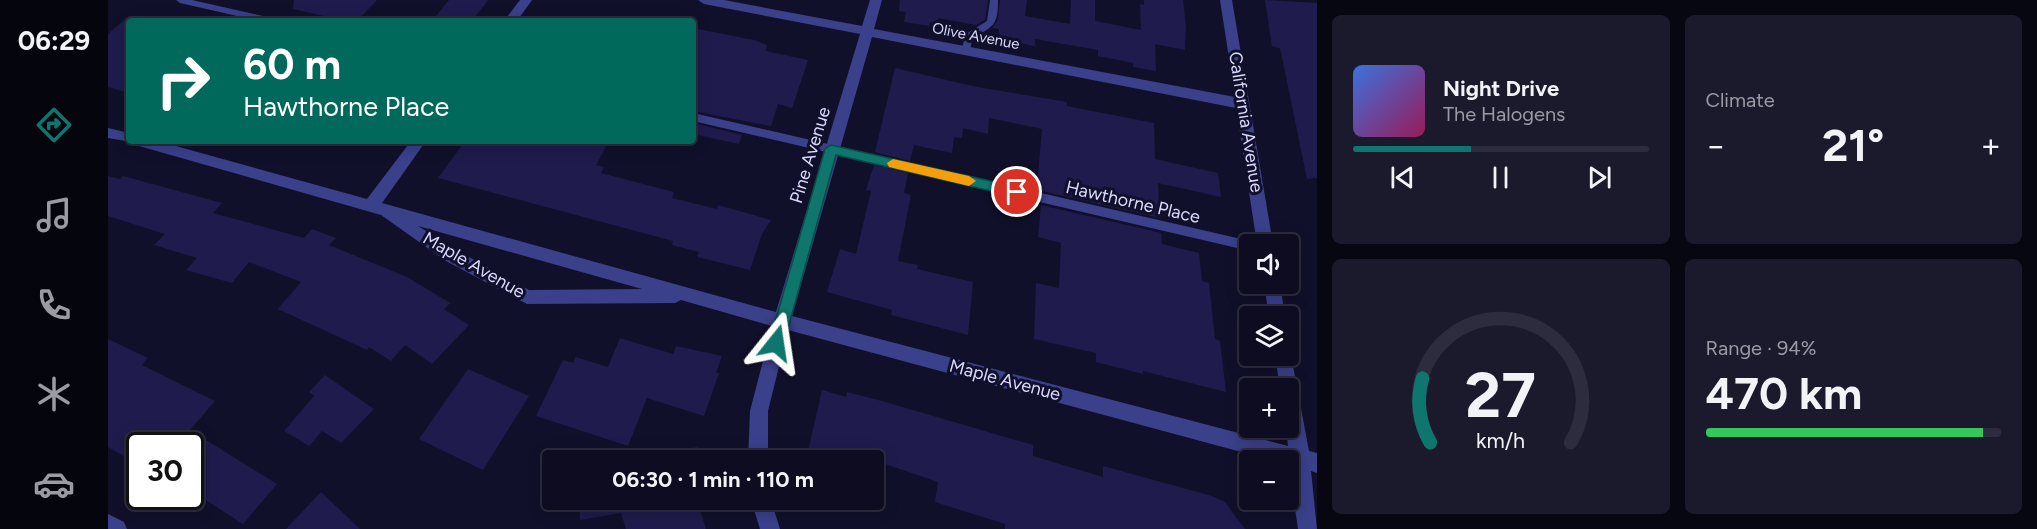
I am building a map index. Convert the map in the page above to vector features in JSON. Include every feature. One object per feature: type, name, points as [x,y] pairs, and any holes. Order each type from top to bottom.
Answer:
[{"type":"street","points":[[512,18],[526,0]]},
{"type":"street","name":"Olive Avenue","points":[[704,0],[1243,104]]},
{"type":"street","name":"Pine Avenue","points":[[758,450],[759,411],[782,321],[876,0]]},
{"type":"street","name":"California Avenue","points":[[1226,0],[1263,234]]},
{"type":"street","points":[[108,133],[126,137]]},
{"type":"street","name":"Maple Avenue","points":[[150,144],[372,204],[782,321],[1309,461]]},
{"type":"street","points":[[372,204],[417,144]]},
{"type":"street","name":"Maple Avenue","points":[[372,204],[452,256],[527,297],[693,295]]},
{"type":"street","points":[[1286,366],[1309,461],[1305,521],[1308,529]]},
{"type":"street","points":[[763,510],[770,529]]},
{"type":"street","points":[[108,524],[117,529]]},
{"type":"lane","points":[[180,0],[259,18]]},
{"type":"lane","points":[[966,51],[969,36],[988,28],[991,24],[994,0]]},
{"type":"lane","name":"Hawthorne Place","points":[[696,118],[1239,243]]},
{"type":"building","points":[[294,0],[377,0],[360,18],[333,18],[293,9]]},
{"type":"building","points":[[449,0],[488,0],[474,18],[434,18]]},
{"type":"building","points":[[900,0],[988,0],[985,20],[976,25],[938,18],[937,24],[930,22],[929,26],[904,22],[906,12],[899,11]]},
{"type":"building","points":[[1000,0],[1027,0],[1025,16],[1070,24],[1071,0],[1095,0],[1095,21],[1141,30],[1140,4],[1144,5],[1144,0],[1183,0],[1186,27],[1185,50],[1155,44],[1156,71],[1133,67],[1133,63],[1098,56],[1098,50],[1035,39],[1035,46],[998,39],[999,29],[992,28],[998,20]]},
{"type":"building","points":[[1265,0],[1317,3],[1317,178],[1307,179],[1280,48],[1272,46]]},
{"type":"building","points":[[126,19],[126,92],[108,87],[108,34]]},
{"type":"building","points":[[696,29],[754,40],[767,45],[766,51],[808,60],[792,108],[778,104],[771,126],[696,112]]},
{"type":"building","points":[[895,68],[977,87],[1067,102],[1067,106],[1154,123],[1155,159],[1218,173],[1221,197],[1158,183],[1160,218],[1042,191],[1042,187],[1037,186],[1042,129],[989,118],[988,134],[963,128],[962,138],[954,137],[952,153],[914,145],[910,161],[875,152]]},
{"type":"building","points":[[696,124],[742,135],[739,144],[696,135]]},
{"type":"building","points":[[463,144],[607,144],[596,165],[604,167],[601,173],[674,192],[672,198],[717,209],[718,205],[771,220],[762,234],[750,270],[697,257],[699,252],[672,245],[673,241],[438,178]]},
{"type":"building","points":[[874,165],[908,173],[904,193],[911,195],[898,261],[918,265],[917,269],[973,282],[968,335],[891,315],[892,310],[827,292],[840,249],[856,254],[871,191],[866,190]]},
{"type":"building","points":[[108,176],[120,179],[123,176],[222,203],[213,213],[304,238],[312,229],[336,238],[329,245],[407,277],[450,303],[444,309],[469,325],[432,364],[405,345],[391,361],[369,347],[367,350],[278,309],[301,282],[249,262],[232,283],[186,270],[197,258],[154,245],[165,234],[108,216]]},
{"type":"building","points":[[1041,205],[1161,233],[1162,244],[1199,253],[1202,281],[1209,283],[1215,339],[1220,341],[1226,392],[1096,362],[1096,353],[1034,339],[1036,283],[1059,288],[1061,243],[1038,237]]},
{"type":"building","points":[[620,338],[673,354],[676,346],[722,356],[716,373],[719,373],[704,416],[647,398],[628,446],[536,416],[563,360],[573,363],[576,357],[608,367]]},
{"type":"building","points":[[108,339],[148,358],[142,365],[215,401],[190,430],[193,432],[126,432],[126,458],[108,447]]},
{"type":"building","points":[[468,369],[529,396],[483,470],[419,439]]},
{"type":"building","points":[[325,375],[374,409],[341,443],[322,431],[309,446],[284,431],[314,396],[309,392]]},
{"type":"building","points":[[822,390],[846,397],[847,392],[1033,445],[1033,456],[1103,477],[1103,466],[1212,496],[1225,502],[1245,529],[1005,529],[1005,524],[935,502],[938,482],[884,464],[884,450],[808,450]]},
{"type":"building","points":[[204,439],[277,484],[243,524],[204,499]]},
{"type":"building","points":[[698,447],[698,450],[678,450]]},
{"type":"building","points":[[321,492],[360,529],[286,529]]},
{"type":"building","points":[[580,510],[700,510],[706,529],[626,529],[621,513],[580,520]]},
{"type":"slow traffic","points":[[893,163],[969,181]]},
{"type":"route","points":[[776,343],[831,149],[1017,192]]}]
